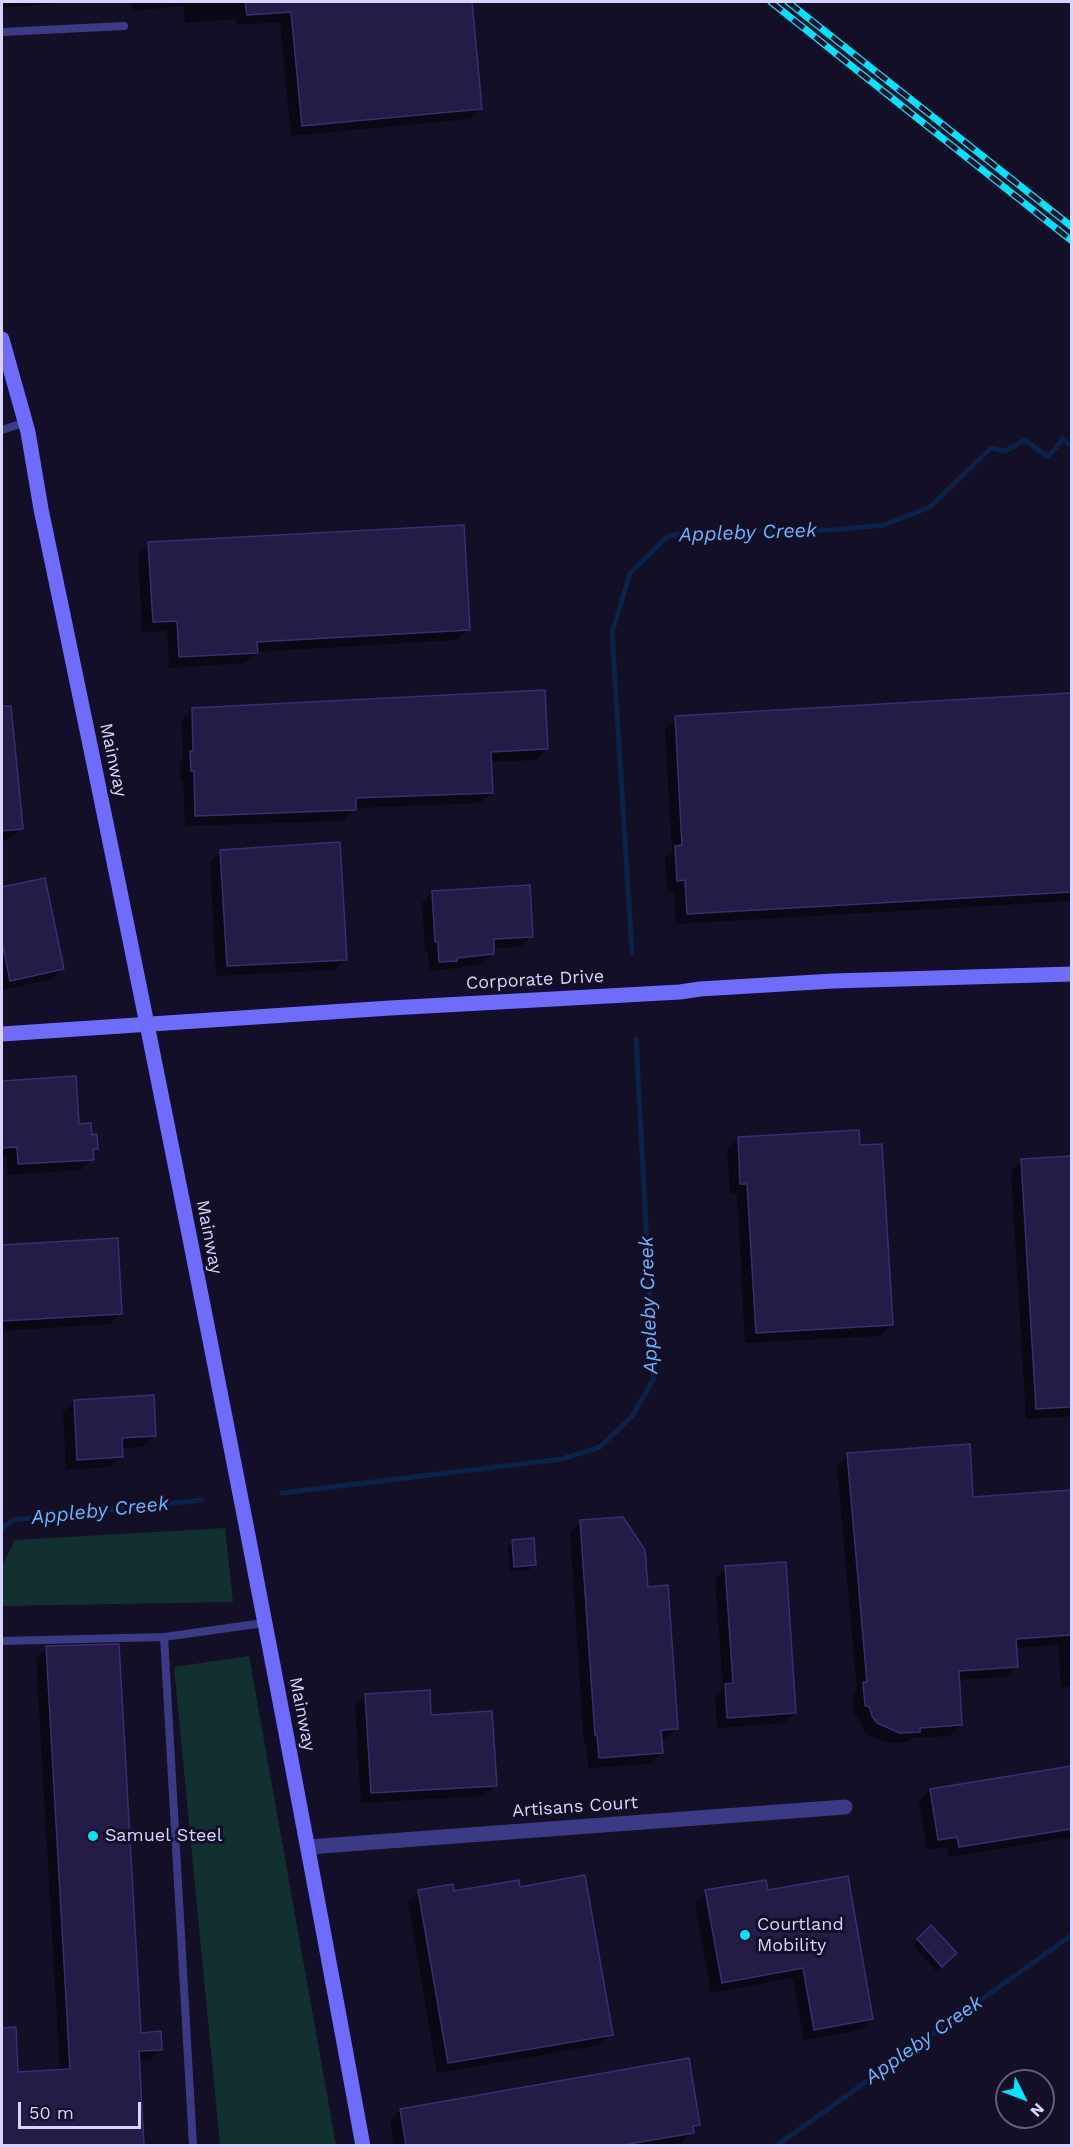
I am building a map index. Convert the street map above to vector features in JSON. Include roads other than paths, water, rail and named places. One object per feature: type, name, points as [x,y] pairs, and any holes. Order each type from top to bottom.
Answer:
[{"type":"street","name":"Mainway","points":[[2,339],[26,422],[41,509],[147,1023],[308,1847],[363,2145]]},
{"type":"street","name":"Corporate Drive","points":[[2,1034],[833,981],[1071,974]]},
{"type":"street","name":"Artisans Court","points":[[308,1847],[845,1807]]},
{"type":"lane","points":[[2,32],[124,26]]},
{"type":"lane","points":[[2,430],[26,422]]},
{"type":"lane","points":[[2,1641],[164,1637],[264,1623]]},
{"type":"lane","points":[[164,1637],[193,2145]]},
{"type":"waterway","name":"Appleby Creek","points":[[632,953],[612,633],[630,573],[668,536],[708,531],[832,530],[884,525],[930,507],[991,448],[1006,451],[1025,440],[1048,457],[1063,439],[1072,447]]},
{"type":"waterway","name":"Appleby Creek","points":[[282,1493],[562,1459],[600,1447],[633,1415],[654,1378],[636,1039]]},
{"type":"waterway","name":"Appleby Creek","points":[[2,1529],[12,1520],[202,1500]]},
{"type":"waterway","name":"Appleby Creek","points":[[776,2146],[1072,1935]]},
{"type":"railway","points":[[771,2],[1072,241]]},
{"type":"railway","points":[[788,2],[1072,227]]},
{"type":"place","name":"Samuel Steel","points":[[93,1836]]},
{"type":"place","name":"Courtland Mobility","points":[[745,1935]]}]
